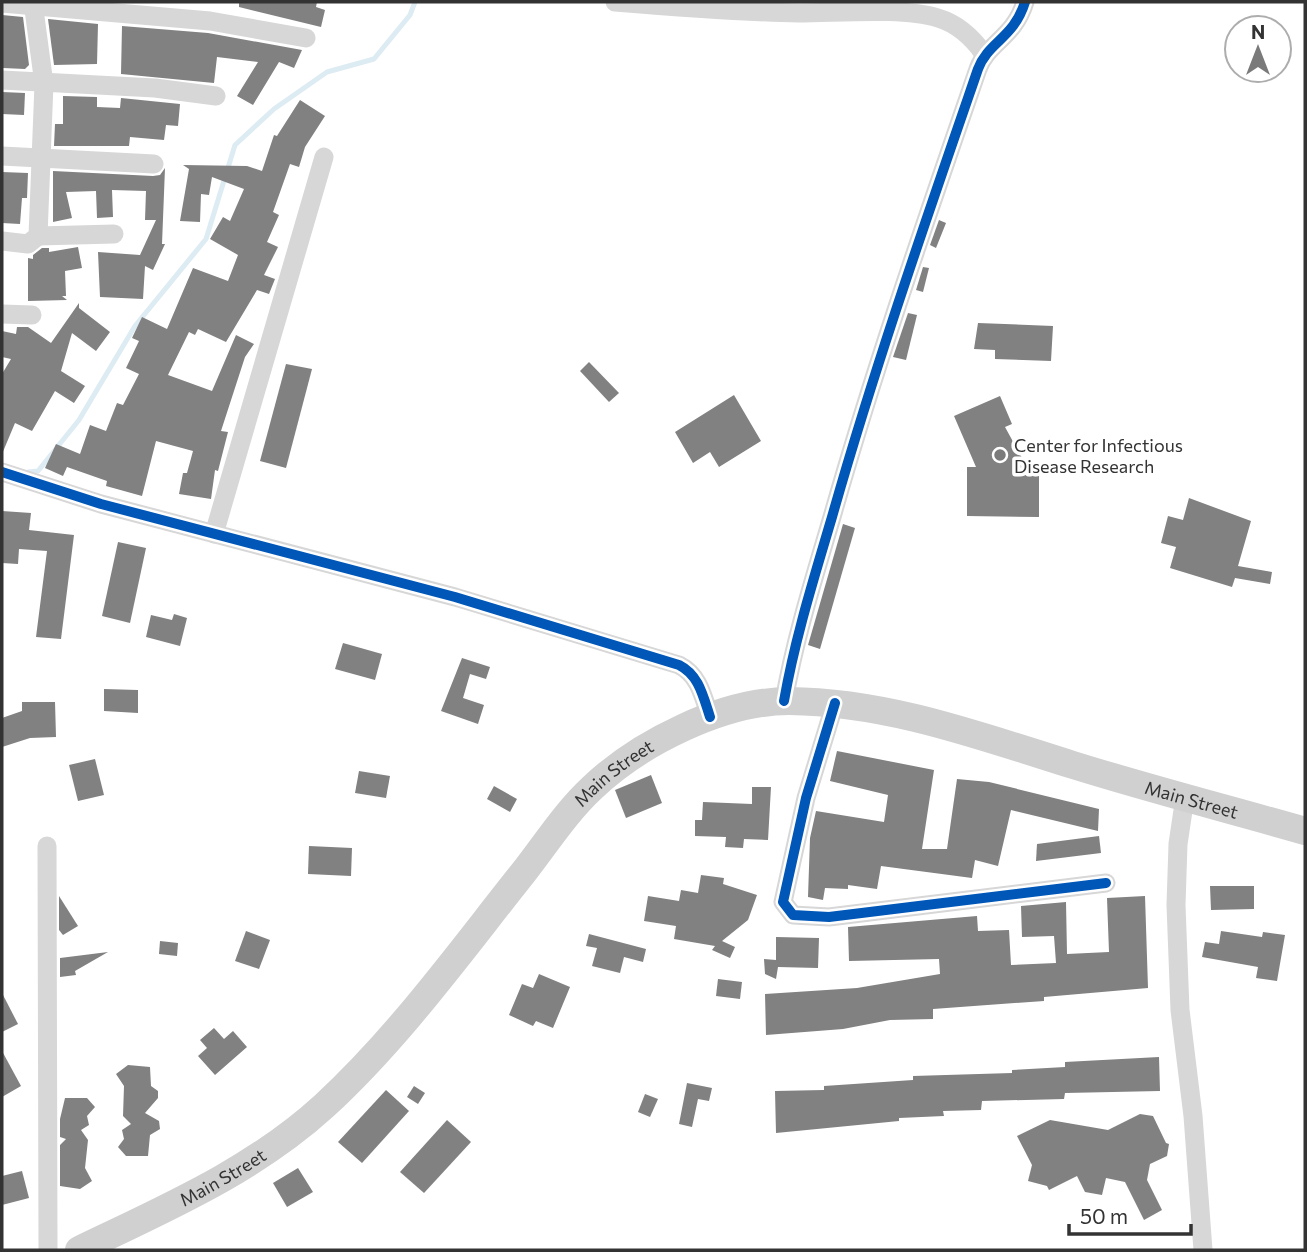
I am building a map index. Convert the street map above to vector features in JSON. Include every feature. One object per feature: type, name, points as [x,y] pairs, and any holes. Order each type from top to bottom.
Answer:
[{"type":"main road","name":"Main Street","points":[[79,1250],[226,1177],[300,1127],[373,1057],[591,789],[609,773],[668,735],[710,717],[784,701],[835,703],[902,713],[1305,831]]},
{"type":"street","points":[[615,2],[909,8],[950,22],[974,39],[984,54]]},
{"type":"street","points":[[784,701],[792,658],[850,453],[984,54],[1012,30],[1025,2]]},
{"type":"street","points":[[2,3],[142,8],[306,38]]},
{"type":"street","points":[[33,4],[44,84],[38,236]]},
{"type":"street","points":[[2,80],[155,88],[216,96]]},
{"type":"street","points":[[2,156],[154,164]]},
{"type":"street","points":[[214,534],[324,157]]},
{"type":"street","points":[[2,241],[28,244],[38,236],[114,234]]},
{"type":"street","points":[[2,314],[32,315]]},
{"type":"street","points":[[2,472],[101,504],[455,597],[678,665],[690,671],[697,682],[710,717]]},
{"type":"street","points":[[835,703],[806,798],[783,902],[793,915],[830,918],[1106,883]]},
{"type":"street","points":[[1185,797],[1178,844],[1176,905],[1180,1010],[1193,1116],[1203,1250]]},
{"type":"street","points":[[47,846],[48,1250]]},
{"type":"building","points":[[239,2],[317,2],[316,7],[325,10],[321,27],[239,7]]},
{"type":"building","points":[[2,15],[23,17],[29,65],[25,69],[3,68]]},
{"type":"building","points":[[48,19],[98,24],[97,64],[54,65]]},
{"type":"building","points":[[122,26],[208,33],[302,50],[294,68],[279,62],[253,105],[237,96],[258,62],[217,57],[214,83],[121,74]]},
{"type":"building","points":[[2,92],[25,93],[24,115],[2,114]]},
{"type":"building","points":[[63,96],[97,97],[97,107],[120,108],[121,98],[180,104],[178,126],[166,125],[164,140],[130,137],[129,146],[54,146],[55,124],[63,124]]},
{"type":"building","points":[[300,100],[325,116],[305,147],[299,167],[290,164],[273,212],[279,215],[267,242],[278,247],[264,275],[275,279],[269,294],[257,290],[226,342],[198,329],[195,335],[189,332],[168,375],[212,391],[236,335],[254,344],[245,357],[221,431],[228,432],[218,471],[215,470],[211,499],[179,494],[183,473],[187,473],[193,451],[156,441],[142,496],[106,486],[107,481],[67,467],[63,476],[45,468],[56,444],[80,454],[90,425],[106,431],[117,403],[123,405],[139,374],[126,368],[139,341],[132,338],[142,317],[167,329],[193,268],[228,281],[238,255],[210,239],[223,217],[230,221],[244,189],[212,177],[209,195],[201,194],[200,222],[180,221],[189,169],[183,165],[247,166],[262,171],[274,135],[277,136]]},
{"type":"building","points":[[165,168],[162,244],[165,244],[153,270],[145,266],[143,299],[100,297],[98,252],[140,255],[156,220],[145,220],[146,191],[112,190],[113,217],[97,218],[96,191],[66,192],[72,218],[53,222],[53,171],[153,176],[160,175]]},
{"type":"building","points":[[2,172],[28,173],[27,198],[22,198],[20,224],[2,223]]},
{"type":"building","points":[[939,220],[946,223],[936,248],[930,245]]},
{"type":"building","points":[[78,247],[82,268],[65,271],[66,296],[62,296],[67,300],[28,301],[28,258],[33,259],[33,255],[42,248],[49,248],[49,252]]},
{"type":"building","points":[[923,267],[929,268],[923,292],[916,290]]},
{"type":"building","points":[[79,303],[79,308],[110,332],[96,351],[72,333],[61,371],[85,386],[74,403],[55,391],[32,431],[15,423],[2,454],[2,374],[11,359],[2,357],[2,331],[16,334],[17,327],[28,327],[51,343]]},
{"type":"building","points":[[908,313],[917,315],[906,360],[893,357]]},
{"type":"building","points":[[978,323],[1053,326],[1051,361],[995,359],[995,350],[974,349]]},
{"type":"building","points":[[589,362],[619,393],[609,402],[580,371]]},
{"type":"building","points":[[286,364],[312,369],[286,468],[260,461]]},
{"type":"building","points":[[734,395],[761,441],[719,467],[710,452],[693,463],[675,432]]},
{"type":"building","name":"Center for Infectious Disease Research","points":[[1000,396],[1012,424],[1005,427],[1027,467],[1039,467],[1039,517],[967,516],[967,467],[976,467],[954,416]]},
{"type":"building","points":[[1189,498],[1251,521],[1238,566],[1272,572],[1270,584],[1235,578],[1232,587],[1170,568],[1176,547],[1161,543],[1168,516],[1183,520]]},
{"type":"building","points":[[2,511],[31,513],[29,530],[74,535],[61,639],[36,637],[47,551],[19,549],[18,564],[2,563]]},
{"type":"building","points":[[843,524],[855,528],[820,649],[808,645]]},
{"type":"building","points":[[118,542],[146,548],[130,623],[102,616]]},
{"type":"building","points":[[174,614],[187,618],[180,646],[146,637],[151,615],[172,620]]},
{"type":"building","points":[[343,643],[382,654],[375,680],[335,669]]},
{"type":"building","points":[[462,658],[490,667],[486,679],[470,674],[463,698],[484,705],[478,724],[441,711]]},
{"type":"building","points":[[104,689],[138,690],[138,713],[104,711]]},
{"type":"building","points":[[22,702],[55,702],[56,737],[30,738],[2,747],[2,718],[22,711]]},
{"type":"building","points":[[837,751],[934,770],[922,849],[947,849],[957,779],[989,782],[1099,809],[1098,831],[1011,810],[998,866],[975,860],[972,878],[881,866],[877,889],[848,885],[848,889],[825,888],[823,900],[808,897],[810,838],[816,811],[884,822],[888,795],[830,781]]},
{"type":"building","points":[[95,759],[104,795],[78,801],[69,765]]},
{"type":"building","points":[[359,771],[390,776],[386,798],[355,793]]},
{"type":"building","points":[[651,775],[662,803],[626,818],[615,790]]},
{"type":"building","points":[[494,786],[517,799],[510,812],[487,799]]},
{"type":"building","points":[[752,787],[771,787],[768,840],[744,839],[743,848],[725,847],[726,837],[695,836],[695,820],[702,820],[703,802],[752,804]]},
{"type":"building","points":[[1099,836],[1101,853],[1036,861],[1037,844]]},
{"type":"building","points":[[309,846],[352,848],[351,876],[308,874]]},
{"type":"building","points":[[701,875],[724,878],[723,884],[757,895],[748,920],[722,941],[735,947],[730,958],[712,950],[715,946],[674,939],[676,926],[644,921],[648,896],[679,901],[681,890],[698,893]]},
{"type":"building","points":[[1210,886],[1254,886],[1254,909],[1211,910]]},
{"type":"building","points":[[59,896],[78,926],[63,935],[59,930]]},
{"type":"building","points":[[1145,896],[1148,988],[1044,997],[1044,1001],[933,1009],[933,1019],[890,1020],[843,1029],[766,1035],[765,994],[857,988],[940,974],[939,959],[849,961],[848,927],[977,916],[978,931],[1009,930],[1011,965],[1056,963],[1054,936],[1022,937],[1021,906],[1066,902],[1067,954],[1109,952],[1107,898]]},
{"type":"building","points":[[246,931],[270,940],[259,969],[235,961]]},
{"type":"building","points":[[1221,931],[1262,937],[1263,932],[1285,935],[1277,981],[1256,978],[1258,967],[1202,957],[1205,942],[1219,944]]},
{"type":"building","points":[[589,934],[646,949],[643,962],[624,957],[620,973],[592,966],[597,948],[586,946]]},
{"type":"building","points":[[776,937],[819,938],[818,968],[778,967],[776,979],[765,974],[764,959],[776,960]]},
{"type":"building","points":[[160,941],[178,943],[177,956],[159,954]]},
{"type":"building","points":[[108,952],[75,971],[76,975],[60,977],[60,958]]},
{"type":"building","points":[[539,974],[570,987],[553,1028],[536,1021],[533,1026],[509,1015],[522,984],[533,988]]},
{"type":"building","points":[[718,979],[742,982],[740,999],[716,996]]},
{"type":"building","points":[[2,993],[18,1024],[2,1032]]},
{"type":"building","points":[[214,1028],[224,1039],[233,1031],[247,1047],[215,1075],[198,1056],[207,1048],[200,1040]]},
{"type":"building","points":[[2,1051],[21,1086],[2,1097]]},
{"type":"building","points":[[1159,1057],[1160,1091],[1065,1093],[1064,1099],[982,1101],[981,1110],[943,1111],[944,1116],[899,1118],[899,1121],[776,1133],[775,1091],[824,1090],[824,1086],[913,1080],[913,1076],[1012,1073],[1012,1070],[1065,1067],[1065,1062]]},
{"type":"building","points":[[128,1065],[150,1067],[151,1086],[158,1091],[158,1098],[145,1113],[159,1121],[160,1129],[150,1135],[148,1156],[126,1156],[118,1147],[124,1139],[122,1130],[131,1124],[123,1116],[124,1086],[116,1074]]},
{"type":"building","points":[[687,1083],[712,1088],[709,1101],[698,1099],[692,1127],[679,1124]]},
{"type":"building","points":[[414,1086],[425,1093],[418,1104],[407,1097]]},
{"type":"building","points":[[386,1090],[409,1111],[362,1163],[338,1142]]},
{"type":"building","points":[[645,1094],[658,1099],[650,1117],[638,1112]]},
{"type":"building","points":[[65,1098],[87,1098],[95,1107],[87,1116],[89,1125],[81,1130],[88,1140],[85,1168],[92,1181],[80,1189],[60,1186],[60,1145],[66,1139],[60,1137],[60,1119]]},
{"type":"building","points":[[1140,1114],[1153,1116],[1166,1143],[1169,1144],[1167,1156],[1150,1164],[1147,1180],[1162,1210],[1144,1220],[1125,1182],[1106,1178],[1102,1195],[1085,1192],[1077,1176],[1049,1190],[1047,1186],[1028,1181],[1032,1165],[1017,1136],[1050,1120],[1108,1130]]},
{"type":"building","points":[[447,1120],[471,1142],[424,1193],[400,1172]]},
{"type":"building","points":[[298,1168],[313,1192],[287,1207],[273,1183]]},
{"type":"building","points":[[22,1171],[29,1198],[2,1205],[2,1176]]},
{"type":"waterway","points":[[28,472],[38,471],[79,420],[135,326],[206,239],[235,145],[274,109],[327,72],[374,59],[410,15],[415,2]]},
{"type":"cycle path","points":[[784,701],[805,608],[866,404],[978,69],[988,52],[1014,24],[1025,2]]},
{"type":"cycle path","points":[[2,472],[101,504],[455,597],[679,665],[696,680],[710,717]]},
{"type":"cycle path","points":[[835,703],[806,798],[783,902],[793,915],[829,917],[1106,883]]},
{"type":"place","name":"Center for Infectious Disease Research","points":[[1000,455]]}]
